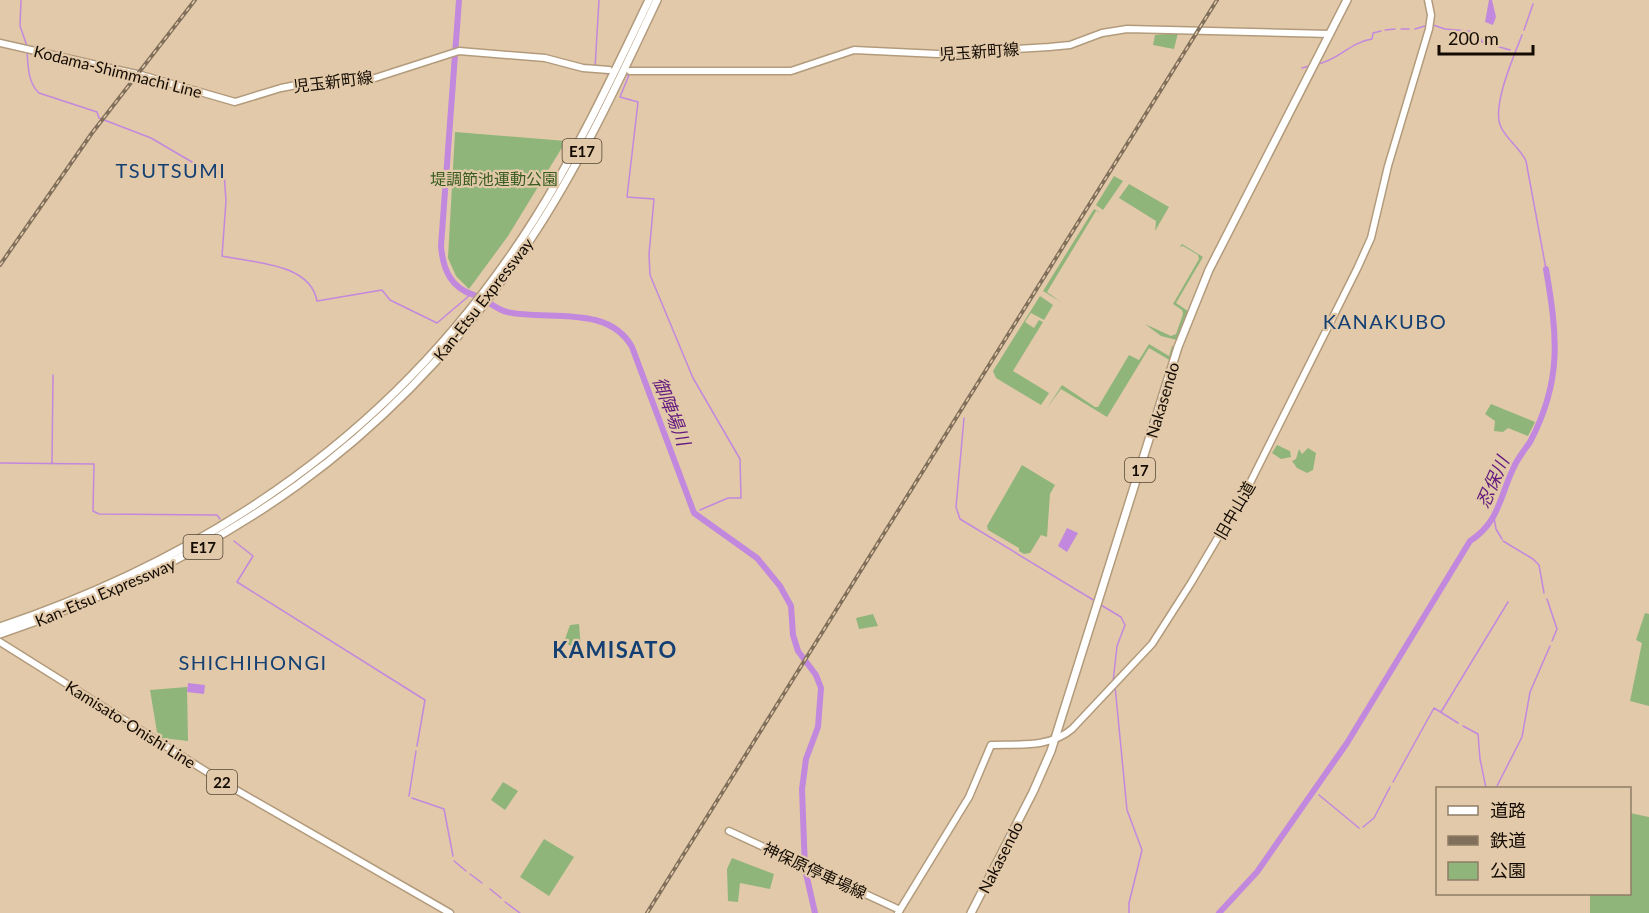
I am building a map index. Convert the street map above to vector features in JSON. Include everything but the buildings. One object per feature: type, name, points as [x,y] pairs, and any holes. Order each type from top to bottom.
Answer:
[{"type":"highway","name":"Kan-Etsu Expressway","points":[[488,293],[558,180],[649,0]]},
{"type":"highway","name":"Kan-Etsu Expressway","points":[[0,634],[114,592],[204,546],[300,484],[387,406],[468,318],[529,242],[570,173],[657,0]]},
{"type":"highway","name":"Nakasendo","points":[[971,913],[1034,792],[1056,739],[1185,327],[1209,270],[1347,0]]},
{"type":"highway","name":"Kan-Etsu Expressway","points":[[0,627],[111,585],[197,542],[295,478],[379,413]]},
{"type":"main road","name":"旧中山道","points":[[899,912],[969,797],[991,745],[1040,743],[1056,739],[1072,729],[1159,634],[1237,506],[1371,238],[1388,166],[1429,29],[1431,15],[1428,0]]},
{"type":"main road","name":"児玉新町線","points":[[630,71],[791,71],[854,50],[922,54],[1049,47],[1070,45],[1102,33],[1124,29],[1330,34]]},
{"type":"main road","name":"Kodama-Shimmachi Line","points":[[0,43],[141,75],[235,102],[281,88],[327,79],[375,78],[459,51],[545,58],[583,68],[609,70]]},
{"type":"main road","name":"Kamisato-Onishi Line","points":[[0,642],[240,793],[450,913]]},
{"type":"main road","name":"神保原停車場線","points":[[729,831],[899,912]]},
{"type":"green space","points":[[1178,33],[1174,49],[1153,45],[1155,35]]},
{"type":"green space","name":"堤調節池運動公園","points":[[455,132],[566,141],[508,236],[469,289],[456,276],[448,258]]},
{"type":"green space","points":[[1114,176],[1123,181],[1103,210],[1096,205]]},
{"type":"green space","points":[[1129,184],[1169,207],[1155,231],[1156,221],[1119,198]]},
{"type":"green space","points":[[1094,209],[1101,213],[1096,211],[1047,292],[1061,302],[1043,291]]},
{"type":"green space","points":[[1182,244],[1203,257],[1176,303],[1188,311],[1177,340],[1161,336],[1145,324],[1171,336],[1176,334],[1183,314],[1182,310],[1173,304],[1199,259],[1198,255],[1183,246],[1180,247]]},
{"type":"green space","points":[[1040,296],[1053,305],[1044,320],[1031,313],[1025,322],[1034,328],[1039,320],[1043,322],[1013,371],[1049,393],[1041,405],[996,378],[993,371]]},
{"type":"green space","points":[[1149,344],[1169,356],[1172,346],[1175,347],[1171,361],[1149,348],[1107,417],[1061,389],[1047,408],[1062,385],[1098,407],[1129,355],[1139,360]]},
{"type":"green space","points":[[1491,404],[1535,422],[1528,436],[1508,428],[1503,432],[1494,431],[1495,421],[1485,414]]},
{"type":"green space","points":[[1277,445],[1290,451],[1291,457],[1281,459],[1272,453]]},
{"type":"green space","points":[[1308,448],[1316,453],[1313,470],[1307,473],[1297,468],[1292,461],[1296,459],[1299,449],[1302,454]]},
{"type":"green space","points":[[1022,465],[1055,485],[1050,494],[1047,537],[1041,535],[1030,553],[1024,554],[1019,551],[1019,548],[988,530],[987,526]]},
{"type":"green space","points":[[1645,613],[1649,614],[1649,706],[1630,701],[1642,643],[1636,640]]},
{"type":"green space","points":[[873,614],[878,626],[859,629],[856,618]]},
{"type":"green space","points":[[579,624],[580,651],[564,642],[570,625]]},
{"type":"green space","points":[[187,687],[188,741],[162,738],[157,732],[150,690]]},
{"type":"green space","points":[[503,782],[518,791],[505,810],[491,800]]},
{"type":"green space","points":[[1631,813],[1649,817],[1649,913],[1590,913],[1590,895],[1631,895]]},
{"type":"green space","points":[[544,839],[574,857],[549,896],[520,877]]},
{"type":"green space","points":[[732,858],[774,874],[770,889],[740,883],[738,902],[728,901],[727,869]]},
{"type":"shaded area","points":[[1489,0],[1492,0],[1496,17],[1493,25],[1485,22]]},
{"type":"shaded area","points":[[1067,528],[1078,533],[1067,552],[1058,546]]},
{"type":"shaded area","points":[[188,683],[205,685],[204,694],[187,692]]},
{"type":"waterway","points":[[21,0],[20,26],[27,46]]},
{"type":"waterway","name":"御陣場川","points":[[459,0],[441,246],[446,270],[459,288],[503,311],[593,319],[621,334],[632,347],[694,513],[757,558],[780,586],[791,606],[793,635],[798,651],[816,675],[821,688],[818,727],[806,759],[802,789],[805,869],[815,913]]},
{"type":"waterway","points":[[595,68],[599,0]]},
{"type":"waterway","name":"忍保川","points":[[1524,30],[1533,4]]},
{"type":"waterway","points":[[1415,29],[1428,25]]},
{"type":"waterway","points":[[1433,25],[1445,29],[1478,32],[1482,42],[1510,50]]},
{"type":"waterway","points":[[1385,30],[1395,29]]},
{"type":"waterway","points":[[1401,29],[1409,29]]},
{"type":"waterway","points":[[1318,64],[1372,39],[1373,33],[1381,31]]},
{"type":"waterway","name":"忍保川","points":[[1522,35],[1501,95],[1499,118],[1504,132],[1526,161],[1546,269]]},
{"type":"waterway","points":[[27,51],[31,79],[39,93],[97,112],[99,118],[151,138],[209,172],[224,173],[226,201],[222,256],[264,263],[292,272],[304,279],[312,288],[317,301],[382,290],[390,300],[437,323],[470,295]]},
{"type":"waterway","points":[[1302,68],[1309,66]]},
{"type":"waterway","points":[[602,72],[611,75]]},
{"type":"waterway","points":[[625,75],[629,75],[620,97],[638,102],[627,197],[654,199],[649,254],[650,275],[693,378],[740,459],[741,498],[728,498],[700,510]]},
{"type":"waterway","name":"忍保川","points":[[1219,913],[1257,872],[1347,743],[1470,541],[1480,534],[1493,518],[1515,465],[1541,419],[1548,398],[1554,357],[1554,336],[1546,269]]},
{"type":"waterway","points":[[52,463],[53,375]]},
{"type":"waterway","points":[[964,418],[956,507],[960,519],[1095,601]]},
{"type":"waterway","points":[[0,463],[94,464],[93,511],[99,514],[217,515],[220,519]]},
{"type":"waterway","points":[[1494,518],[1496,529],[1502,539]]},
{"type":"waterway","points":[[234,541],[253,556],[237,582],[425,700],[417,746]]},
{"type":"waterway","points":[[1503,541],[1539,565],[1544,593]]},
{"type":"waterway","points":[[1547,599],[1557,629],[1552,641]]},
{"type":"waterway","points":[[1441,712],[1508,602]]},
{"type":"waterway","points":[[1101,605],[1121,617],[1125,625],[1117,646],[1113,682]]},
{"type":"waterway","points":[[1497,787],[1522,737],[1530,692],[1550,646]]},
{"type":"waterway","points":[[1115,686],[1127,810],[1142,850],[1129,903],[1129,913]]},
{"type":"waterway","points":[[1393,782],[1434,708],[1458,723]]},
{"type":"waterway","points":[[1463,726],[1478,734],[1486,787]]},
{"type":"waterway","points":[[409,796],[416,751]]},
{"type":"waterway","points":[[1363,827],[1374,818],[1390,787]]},
{"type":"waterway","points":[[1319,795],[1359,828]]},
{"type":"waterway","points":[[412,798],[444,809],[453,856]]},
{"type":"waterway","points":[[454,861],[466,871]]},
{"type":"waterway","points":[[470,874],[482,883]]},
{"type":"waterway","points":[[490,889],[501,898]]},
{"type":"waterway","points":[[505,902],[520,913]]},
{"type":"railway","points":[[0,265],[92,133],[195,0]]},
{"type":"railway","points":[[647,913],[1217,0]]},
{"type":"district","name":"TSUTSUMI","points":[[171,170]]},
{"type":"district","name":"KANAKUBO","points":[[1385,321]]},
{"type":"district","name":"KAMISATO","points":[[615,649]]},
{"type":"district","name":"SHICHIHONGI","points":[[253,662]]}]
